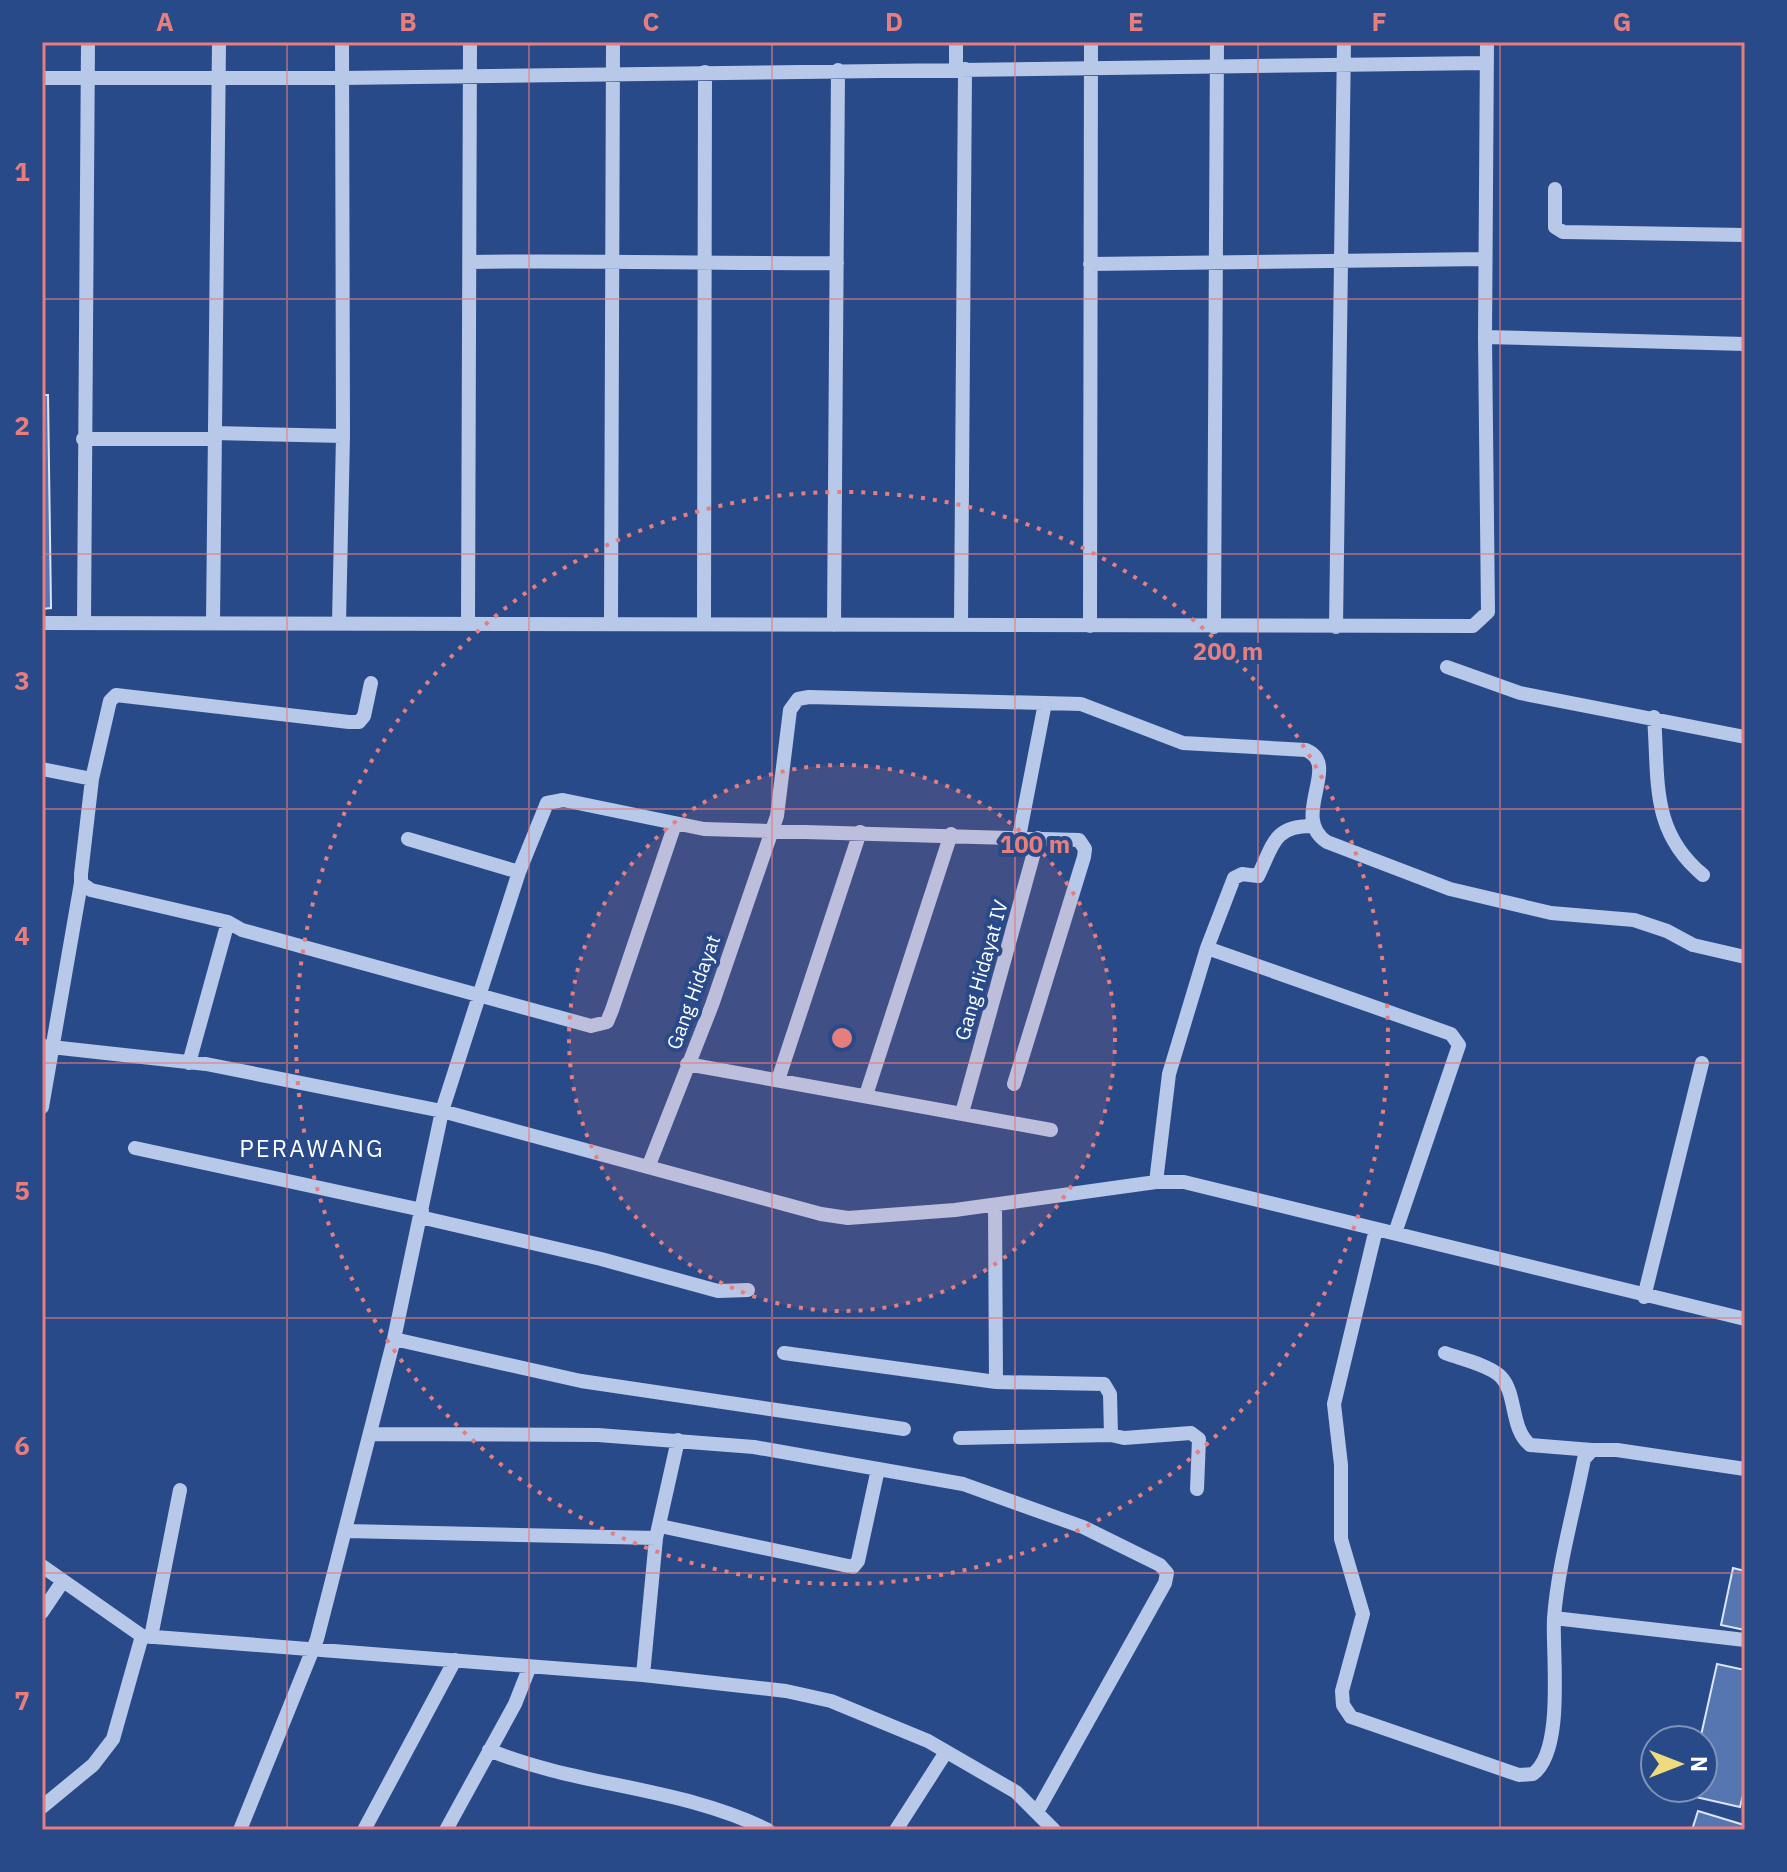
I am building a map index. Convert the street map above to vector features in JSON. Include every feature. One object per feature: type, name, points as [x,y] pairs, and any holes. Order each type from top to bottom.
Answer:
[{"type":"street","points":[[84,623],[88,42]]},
{"type":"street","points":[[213,623],[219,42]]},
{"type":"street","points":[[339,623],[343,436],[342,42]]},
{"type":"street","points":[[468,623],[470,42]]},
{"type":"street","points":[[611,623],[613,42]]},
{"type":"street","points":[[956,42],[960,69],[961,625]]},
{"type":"street","points":[[1090,626],[1091,42]]},
{"type":"street","points":[[1214,627],[1217,42]]},
{"type":"street","points":[[1336,627],[1344,42]]},
{"type":"street","points":[[42,623],[1473,626],[1486,616],[1487,42]]},
{"type":"street","points":[[42,78],[342,78],[1487,63]]},
{"type":"street","points":[[834,625],[838,70]]},
{"type":"street","points":[[704,624],[705,72]]},
{"type":"street","points":[[1555,189],[1555,227],[1563,232],[1745,235]]},
{"type":"street","points":[[1090,264],[1485,259]]},
{"type":"street","points":[[469,262],[837,263]]},
{"type":"street","points":[[1485,337],[1745,344]]},
{"type":"street","points":[[83,439],[343,436]]},
{"type":"street","points":[[1447,667],[1520,693],[1745,737]]},
{"type":"street","points":[[42,1107],[47,1047],[81,883],[92,779],[110,701],[116,695],[359,722],[364,716],[371,683]]},
{"type":"street","name":"Gang Hidayat","points":[[649,1165],[712,1005],[777,816],[790,710],[798,699],[1045,703]]},
{"type":"street","points":[[1019,837],[1045,703],[1081,704],[1183,743],[1313,753],[1319,771],[1311,826],[1315,834],[1327,842],[1450,889],[1551,913],[1634,920],[1667,931],[1693,945],[1745,957]]},
{"type":"street","points":[[1654,717],[1665,830],[1684,860],[1703,875]]},
{"type":"street","points":[[42,769],[92,779]]},
{"type":"street","points":[[240,1830],[313,1648],[394,1339],[442,1111],[482,995],[519,872],[550,802],[563,800],[704,829],[1077,839],[1085,849],[1014,1084]]},
{"type":"street","points":[[81,883],[91,890],[228,922],[253,933],[591,1026],[607,1022],[675,824]]},
{"type":"street","points":[[1156,1182],[1169,1074],[1207,948],[1234,878],[1242,874],[1258,876],[1281,831],[1292,826],[1311,826]]},
{"type":"street","points":[[778,1080],[860,832]]},
{"type":"street","points":[[866,1095],[951,834]]},
{"type":"street","name":"Gang Hidayat IV","points":[[962,1113],[1038,838]]},
{"type":"street","points":[[408,839],[519,872]]},
{"type":"street","points":[[189,1063],[228,922]]},
{"type":"street","points":[[1207,948],[1451,1034],[1457,1039],[1459,1045],[1395,1233]]},
{"type":"street","points":[[47,1047],[189,1063],[442,1111],[821,1214],[848,1218],[995,1205],[1156,1182],[1184,1182],[1644,1297],[1745,1319]]},
{"type":"street","points":[[1644,1297],[1702,1063]]},
{"type":"street","points":[[687,1064],[1051,1130]]},
{"type":"street","points":[[135,1148],[421,1213],[718,1291],[748,1290]]},
{"type":"street","points":[[995,1205],[996,1382]]},
{"type":"street","points":[[1376,1229],[1334,1404],[1341,1465],[1341,1539],[1363,1614],[1342,1691],[1343,1705],[1351,1717],[1526,1777],[1541,1765],[1552,1726],[1557,1660],[1554,1618],[1584,1459],[1592,1450]]},
{"type":"street","points":[[394,1339],[581,1381],[904,1429]]},
{"type":"street","points":[[784,1353],[996,1382],[1104,1384],[1110,1394],[1111,1435]]},
{"type":"street","points":[[1445,1353],[1498,1374],[1505,1383],[1518,1430],[1530,1445],[1617,1450],[1745,1469]]},
{"type":"street","points":[[371,1434],[598,1435],[754,1447],[963,1484],[1083,1527],[1160,1565],[1167,1573],[1165,1583],[1037,1812]]},
{"type":"street","points":[[960,1438],[1195,1435],[1202,1444],[1197,1489]]},
{"type":"street","points":[[643,1675],[658,1532],[678,1440]]},
{"type":"street","points":[[346,1531],[658,1532],[844,1568],[853,1567],[858,1561],[878,1469]]},
{"type":"street","points":[[42,1807],[93,1765],[113,1739],[147,1637],[180,1490]]},
{"type":"street","points":[[42,1566],[147,1637],[643,1675],[786,1691],[831,1701],[946,1752],[1016,1792],[1054,1830]]},
{"type":"street","points":[[42,1612],[63,1581]]},
{"type":"street","points":[[1554,1618],[1745,1640]]},
{"type":"street","points":[[364,1830],[455,1660]]},
{"type":"street","points":[[446,1830],[515,1704],[530,1666]]},
{"type":"street","points":[[489,1750],[534,1768],[700,1803],[768,1830]]},
{"type":"street","points":[[896,1830],[946,1752]]},
{"type":"building","points":[[42,395],[48,395],[51,608],[42,609]]},
{"type":"building","points":[[1733,1568],[1745,1571],[1745,1630],[1721,1625]]},
{"type":"building","points":[[1717,1664],[1745,1670],[1745,1787],[1740,1807],[1719,1802],[1719,1724],[1704,1724]]},
{"type":"building","points":[[1698,1811],[1744,1825],[1742,1830],[1692,1830]]},
{"type":"district","name":"PERAWANG","points":[[312,1148]]}]
